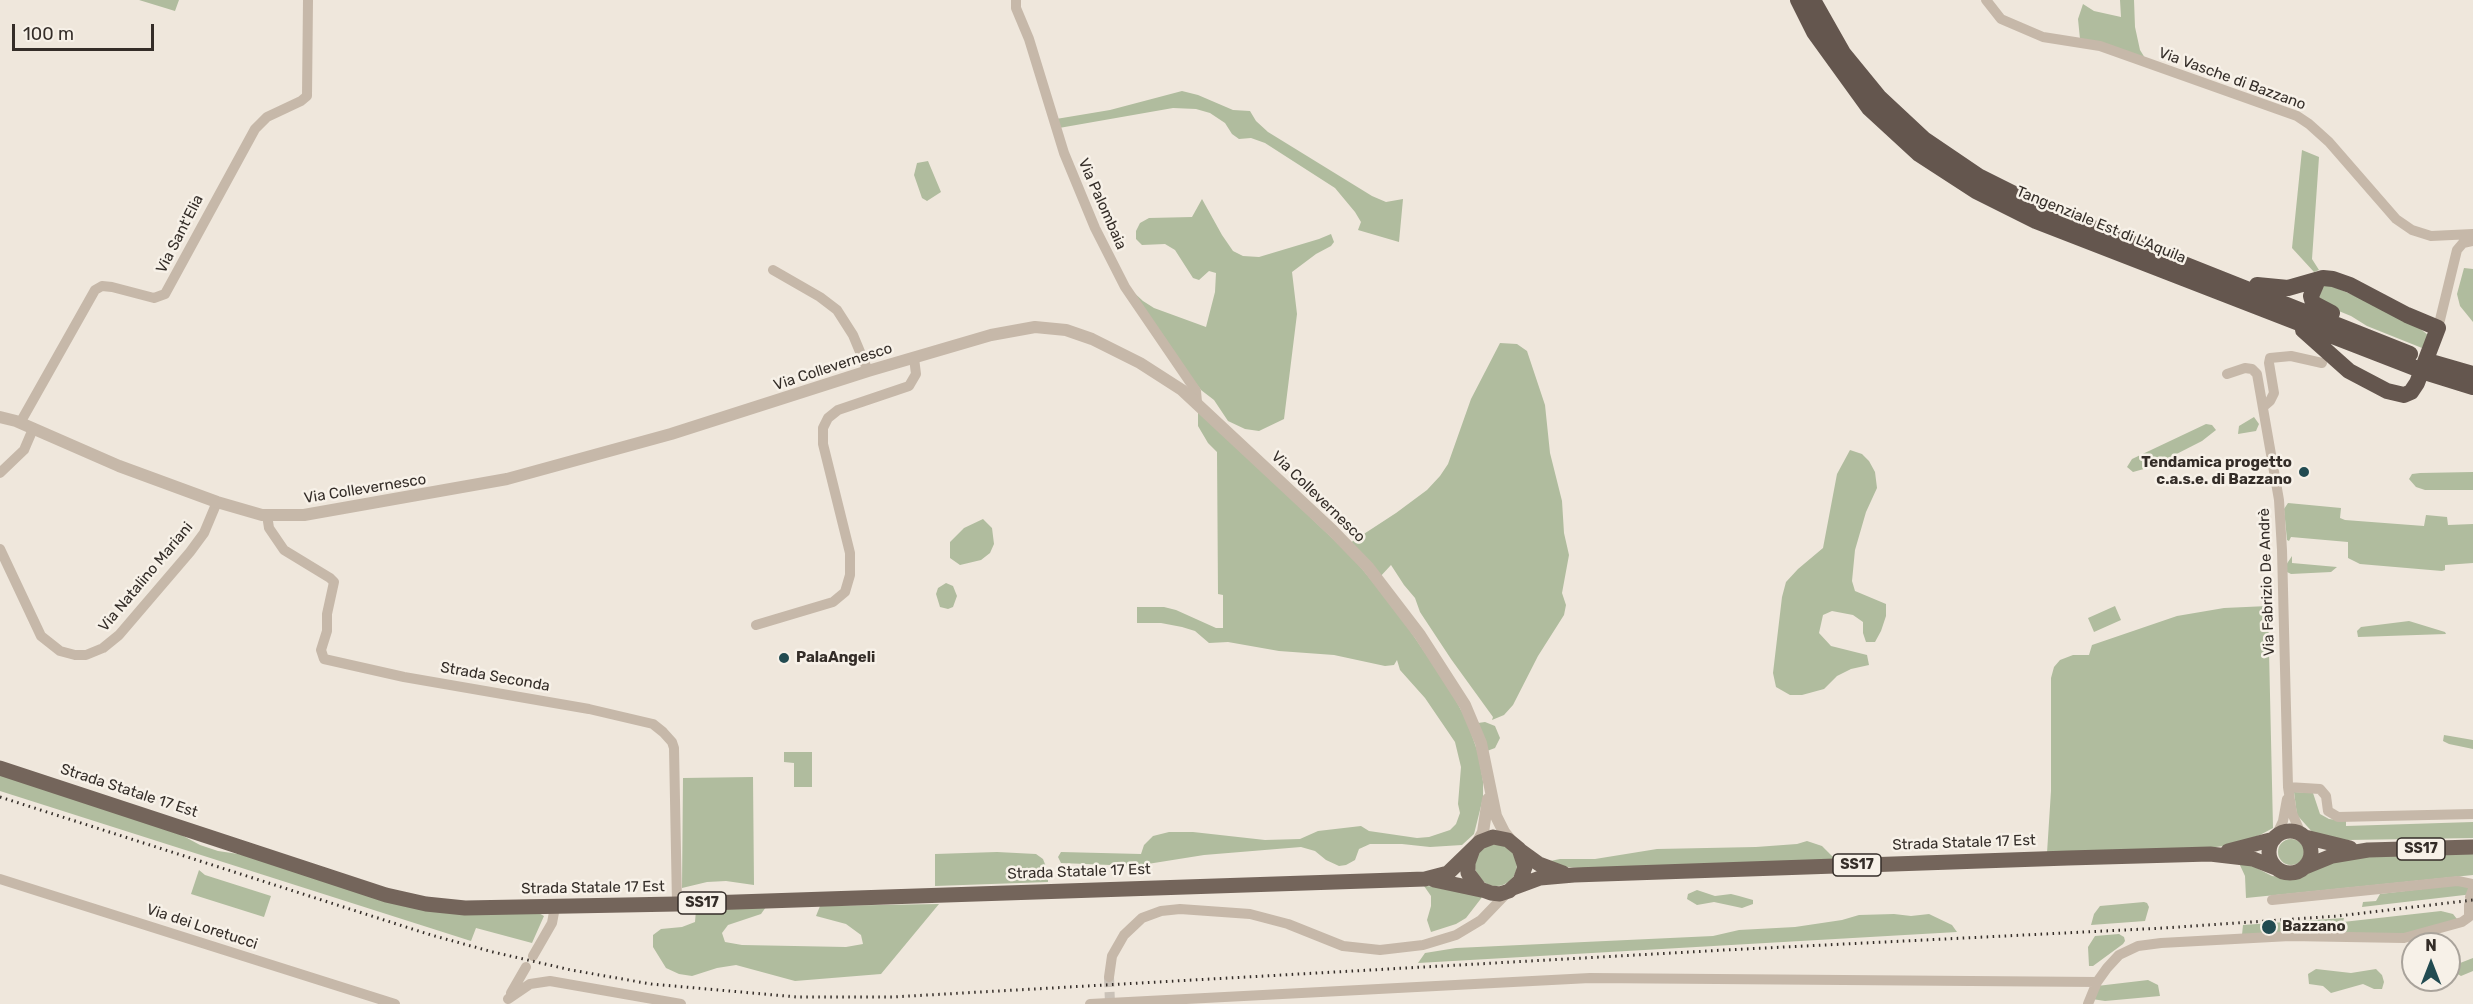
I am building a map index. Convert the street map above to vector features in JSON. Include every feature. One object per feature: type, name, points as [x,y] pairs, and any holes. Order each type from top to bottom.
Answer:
[{"type":"highway","name":"Tangenziale Est di L'Aquila","points":[[1798,0],[1814,32],[1869,108],[1919,154],[1976,191],[2036,221],[2425,373]]},
{"type":"highway","name":"Tangenziale Est di L'Aquila","points":[[1813,0],[1843,53],[1879,97],[1924,139],[1980,177],[2040,207],[2362,335],[2425,373]]},
{"type":"highway","points":[[2226,280],[2278,288],[2317,282],[2323,278],[2332,279],[2350,285],[2407,315],[2438,328],[2425,373],[2408,394],[2397,394],[2343,366],[2316,340],[2285,317]]},
{"type":"highway","points":[[2317,282],[2311,296],[2313,303],[2337,315],[2362,335]]},
{"type":"highway","points":[[2355,374],[2348,366],[2349,356],[2357,352],[2373,352]]},
{"type":"highway","points":[[2425,373],[2473,376]]},
{"type":"highway","points":[[2425,373],[2473,387]]},
{"type":"highway","points":[[2425,373],[2473,392]]},
{"type":"main road","name":"Strada Statale 17 Est","points":[[0,768],[394,897],[457,908],[677,904],[1425,879],[1457,884],[1485,892]]},
{"type":"main road","name":"SS17","points":[[2275,837],[2289,831],[2331,845],[2368,850]]},
{"type":"main road","points":[[2303,836],[2311,852],[2305,867]]},
{"type":"main road","points":[[1485,892],[1473,882],[1468,873],[1468,863],[1474,847],[1493,837],[1503,838],[1516,846],[1525,867],[1520,881],[1511,890]]},
{"type":"main road","name":"Strada Statale 17 Est","points":[[1511,890],[1540,878],[1574,875],[2210,854],[2251,847],[2275,837]]},
{"type":"main road","points":[[2275,837],[2269,852],[2276,868]]},
{"type":"main road","name":"Strada Statale 17 Est","points":[[1516,846],[1544,867],[1574,875]]},
{"type":"main road","name":"Strada Statale 17 Est","points":[[1425,879],[1448,873],[1474,847]]},
{"type":"main road","name":"SS17","points":[[2276,868],[2291,873],[2332,856],[2368,850],[2473,847]]},
{"type":"main road","name":"Strada Statale 17 Est","points":[[2210,854],[2253,859],[2276,868]]},
{"type":"main road","name":"SS17","points":[[1485,892],[1496,894],[1511,890]]},
{"type":"street","name":"Via Sant'Elia","points":[[20,423],[94,291],[105,286],[125,289],[154,298],[164,295],[253,132],[265,118],[307,96],[309,0]]},
{"type":"street","name":"Via Palombaia","points":[[1016,0],[1016,9],[1029,39],[1061,145],[1095,228],[1127,292],[1195,389],[1198,396],[1197,402]]},
{"type":"street","name":"Via Vasche di Bazzano","points":[[1986,0],[2001,19],[2043,37],[2100,46],[2297,116],[2329,142],[2396,219],[2412,230],[2431,236],[2473,234]]},
{"type":"street","points":[[2438,328],[2457,250],[2463,243],[2473,241]]},
{"type":"street","points":[[772,270],[820,297],[837,310],[853,335],[868,371]]},
{"type":"street","name":"Via Collevernesco","points":[[0,417],[20,423],[119,466],[217,502],[267,515],[324,512],[507,480],[680,432],[914,358],[1011,331],[1035,327],[1056,327],[1085,336],[1163,376],[1197,402],[1344,541],[1402,610],[1445,672],[1472,719],[1482,748],[1499,823],[1516,846]]},
{"type":"street","points":[[2263,407],[2274,393],[2270,358],[2291,356],[2322,363]]},
{"type":"street","points":[[756,626],[833,602],[845,592],[850,575],[850,553],[823,444],[824,425],[838,410],[909,386],[916,374],[914,358]]},
{"type":"street","name":"Via Fabrizio De Andrè","points":[[2227,374],[2245,368],[2254,371],[2259,382],[2279,504],[2282,538],[2288,787],[2292,813],[2303,836]]},
{"type":"street","points":[[0,473],[24,450],[33,429]]},
{"type":"street","name":"Via Natalino Mariani","points":[[0,549],[40,636],[58,650],[75,656],[86,655],[103,648],[119,635],[190,552],[204,532],[217,502]]},
{"type":"street","name":"Strada Seconda","points":[[267,515],[269,528],[280,546],[334,582],[327,614],[327,629],[321,650],[324,659],[404,677],[597,711],[652,724],[663,732],[672,742],[674,750],[677,904]]},
{"type":"street","name":"Via Collevernesco","points":[[1474,847],[1481,837],[1486,820],[1488,780]]},
{"type":"street","points":[[2288,787],[2320,789],[2326,796],[2328,811],[2338,817],[2473,814]]},
{"type":"street","name":"Via Fabrizio De Andrè","points":[[2275,837],[2283,821],[2288,787]]},
{"type":"street","name":"Via dei Loretucci","points":[[0,879],[395,1004]]},
{"type":"street","points":[[2272,900],[2458,881],[2473,884]]},
{"type":"street","points":[[1109,977],[1112,956],[1127,931],[1146,916],[1166,910],[1250,914],[1288,924],[1333,943],[1371,950],[1435,942],[1464,931],[1484,917],[1511,890]]},
{"type":"street","points":[[1484,917],[1490,901],[1489,895],[1485,892]]},
{"type":"street","points":[[2088,1004],[2097,982],[2107,968],[2120,955],[2145,945],[2290,936],[2404,938],[2451,927],[2471,917],[2471,897]]},
{"type":"street","points":[[533,956],[552,923],[555,907]]},
{"type":"street","points":[[509,1002],[526,967]]},
{"type":"street","points":[[1090,1004],[1590,978],[2097,982]]},
{"type":"street","points":[[509,1002],[533,983],[558,981],[681,1004]]},
{"type":"green space","points":[[139,0],[179,0],[175,11]]},
{"type":"green space","points":[[2120,0],[2134,0],[2135,27],[2140,50],[2145,58],[2080,39],[2078,19],[2083,4],[2094,11],[2121,17]]},
{"type":"green space","points":[[1182,91],[1198,95],[1233,110],[1250,111],[1256,121],[1268,132],[1372,196],[1386,202],[1403,199],[1399,242],[1358,230],[1361,222],[1335,188],[1265,143],[1251,138],[1239,139],[1232,134],[1225,123],[1210,113],[1196,109],[1173,108],[1059,128],[1056,119],[1110,110]]},
{"type":"green space","points":[[2302,150],[2319,157],[2312,259],[2319,270],[2314,272],[2292,248]]},
{"type":"green space","points":[[928,161],[941,192],[927,201],[922,198],[914,175],[917,163]]},
{"type":"green space","points":[[1202,199],[1233,251],[1243,256],[1259,257],[1331,234],[1334,242],[1292,272],[1297,314],[1284,419],[1259,431],[1245,429],[1228,421],[1214,400],[1201,390],[1178,360],[1130,289],[1154,308],[1206,327],[1215,292],[1216,273],[1209,271],[1199,280],[1193,278],[1175,250],[1165,244],[1142,245],[1136,239],[1136,231],[1140,223],[1149,218],[1192,217]]},
{"type":"green space","points":[[2464,268],[2473,269],[2473,322],[2460,306],[2457,294]]},
{"type":"green space","points":[[2325,283],[2408,319],[2428,335],[2422,348],[2367,326],[2351,316],[2324,305],[2315,289]]},
{"type":"green space","points":[[1500,343],[1517,344],[1527,351],[1545,405],[1550,453],[1562,501],[1564,533],[1569,555],[1562,593],[1566,605],[1564,615],[1538,656],[1513,705],[1504,715],[1492,720],[1493,717],[1451,659],[1420,612],[1415,598],[1391,565],[1379,578],[1350,543],[1427,490],[1440,476],[1448,464],[1471,399]]},
{"type":"green space","points":[[1198,410],[1354,559],[1398,613],[1449,688],[1467,721],[1478,753],[1483,781],[1483,798],[1474,834],[1462,845],[1430,847],[1370,844],[1359,849],[1355,860],[1339,866],[1326,860],[1315,851],[1301,847],[1204,855],[1135,866],[1061,863],[1058,857],[1061,852],[1141,854],[1144,845],[1153,836],[1169,832],[1193,832],[1265,840],[1300,839],[1318,831],[1361,826],[1369,831],[1417,838],[1429,837],[1450,830],[1456,824],[1460,813],[1458,804],[1461,767],[1455,742],[1425,698],[1400,670],[1397,660],[1394,665],[1385,666],[1334,655],[1279,651],[1228,642],[1209,643],[1195,631],[1182,627],[1161,623],[1137,623],[1137,607],[1164,607],[1216,628],[1223,628],[1223,595],[1218,594],[1217,452],[1208,443],[1198,426]]},
{"type":"green space","points":[[2254,417],[2259,424],[2256,431],[2238,434],[2239,426]]},
{"type":"green space","points":[[2206,424],[2212,425],[2216,430],[2202,441],[2151,467],[2133,472],[2127,467],[2132,459]]},
{"type":"green space","points":[[1850,450],[1862,454],[1869,461],[1875,472],[1877,488],[1866,512],[1855,550],[1852,581],[1855,591],[1886,604],[1886,616],[1875,642],[1866,642],[1863,622],[1853,615],[1832,611],[1823,615],[1819,633],[1831,646],[1867,655],[1869,665],[1851,669],[1837,676],[1824,689],[1802,695],[1790,695],[1776,687],[1773,673],[1782,597],[1786,582],[1823,548],[1837,474]]},
{"type":"green space","points":[[2473,472],[2473,490],[2425,490],[2416,487],[2409,479],[2412,474],[2420,473]]},
{"type":"green space","points":[[2288,503],[2341,508],[2340,518],[2345,520],[2424,526],[2426,515],[2447,517],[2448,525],[2473,524],[2473,563],[2445,565],[2445,570],[2442,571],[2360,564],[2348,558],[2348,542],[2291,537],[2289,541],[2287,540],[2284,509]]},
{"type":"green space","points":[[983,519],[992,528],[994,544],[990,553],[981,560],[960,565],[950,558],[950,542],[964,528]]},
{"type":"green space","points":[[2292,556],[2292,563],[2337,567],[2331,572],[2291,574],[2287,572],[2286,565]]},
{"type":"green space","points":[[946,583],[953,586],[957,596],[953,607],[948,609],[940,607],[936,594],[938,588]]},
{"type":"green space","points":[[2115,606],[2121,620],[2094,632],[2088,618]]},
{"type":"green space","points":[[2268,606],[2273,828],[2231,845],[2216,847],[2047,853],[2051,791],[2051,678],[2054,667],[2060,660],[2073,655],[2089,655],[2092,645],[2177,616],[2224,608]]},
{"type":"green space","points":[[2409,621],[2446,634],[2358,637],[2357,631],[2361,627]]},
{"type":"green space","points":[[1485,722],[1495,726],[1500,738],[1495,748],[1487,751],[1478,723]]},
{"type":"green space","points":[[2444,735],[2473,740],[2473,749],[2449,744],[2443,741]]},
{"type":"green space","points":[[784,752],[812,752],[812,787],[794,787],[794,763],[784,762]]},
{"type":"green space","points":[[0,770],[163,825],[200,845],[218,851],[245,855],[387,899],[535,911],[544,916],[532,943],[476,928],[471,941],[0,791]]},
{"type":"green space","points":[[753,777],[754,885],[726,881],[707,882],[682,888],[683,778]]},
{"type":"green space","points":[[2294,792],[2313,793],[2320,814],[2329,819],[2346,821],[2346,826],[2473,822],[2473,838],[2347,840],[2315,835],[2297,815]]},
{"type":"green space","points":[[2291,839],[2300,843],[2304,852],[2300,861],[2291,865],[2282,861],[2278,852],[2282,843]]},
{"type":"green space","points":[[1807,841],[1822,846],[1836,860],[1584,868],[1564,867],[1545,862],[1560,859],[1595,859],[1657,849],[1756,847],[1797,844]]},
{"type":"green space","points":[[1496,844],[1504,845],[1511,850],[1516,857],[1516,873],[1511,880],[1504,885],[1496,886],[1488,885],[1481,880],[1476,873],[1475,865],[1476,857],[1481,850],[1488,845]]},
{"type":"green space","points":[[997,852],[1036,854],[1043,859],[1048,872],[1048,882],[935,886],[935,854]]},
{"type":"green space","points":[[2473,852],[2473,875],[2246,898],[2245,876],[2239,863],[2245,862],[2272,876],[2290,878],[2301,875],[2332,858]]},
{"type":"green space","points":[[199,870],[205,875],[271,896],[264,917],[191,894]]},
{"type":"green space","points":[[2473,883],[2473,894],[2362,907],[2363,902],[2376,901],[2380,894]]},
{"type":"green space","points":[[1424,886],[1445,887],[1483,896],[1466,918],[1456,924],[1431,932],[1427,920],[1431,896]]},
{"type":"green space","points":[[1697,890],[1715,896],[1731,894],[1753,900],[1753,904],[1742,908],[1714,902],[1697,905],[1687,899],[1688,894]]},
{"type":"green space","points":[[2144,902],[2149,907],[2145,921],[2091,925],[2094,914],[2100,906]]},
{"type":"green space","points":[[939,904],[881,974],[795,981],[736,965],[692,976],[679,974],[666,968],[653,947],[653,935],[661,929],[682,927],[695,922],[696,910],[766,907],[761,914],[728,925],[722,933],[725,942],[742,945],[846,947],[863,944],[861,935],[846,924],[816,916],[820,906]]},
{"type":"green space","points":[[2441,911],[2453,914],[2457,919],[2415,932],[2401,932],[2401,934],[2242,935],[2243,925],[2344,918],[2343,922]]},
{"type":"green space","points":[[1929,914],[1952,925],[1957,932],[1418,963],[1425,953],[1456,948],[1713,936],[1739,930],[1795,927],[1859,915],[1911,916]]},
{"type":"green space","points":[[2119,934],[2124,937],[2123,944],[2093,966],[2089,966],[2088,947],[2095,936]]},
{"type":"green space","points":[[2473,958],[2473,971],[2461,976],[2461,963]]},
{"type":"green space","points":[[2316,969],[2351,973],[2376,969],[2382,975],[2384,982],[2382,989],[2374,989],[2363,984],[2331,993],[2323,986],[2309,984],[2308,974]]},
{"type":"green space","points":[[2148,980],[2158,985],[2160,996],[2105,1001],[2092,999],[2097,986]]},
{"type":"tunnel","points":[[1109,977],[1110,1004]]},
{"type":"railway","points":[[0,797],[431,935],[493,952],[571,970],[651,984],[797,997],[892,997],[1725,950],[2164,928],[2338,916],[2473,900]]},
{"type":"place","name":"Tendamica progetto c.a.s.e. di Bazzano","points":[[2304,472]]},
{"type":"place","name":"PalaAngeli","points":[[784,658]]},
{"type":"place","name":"Bazzano","points":[[2269,927]]}]
